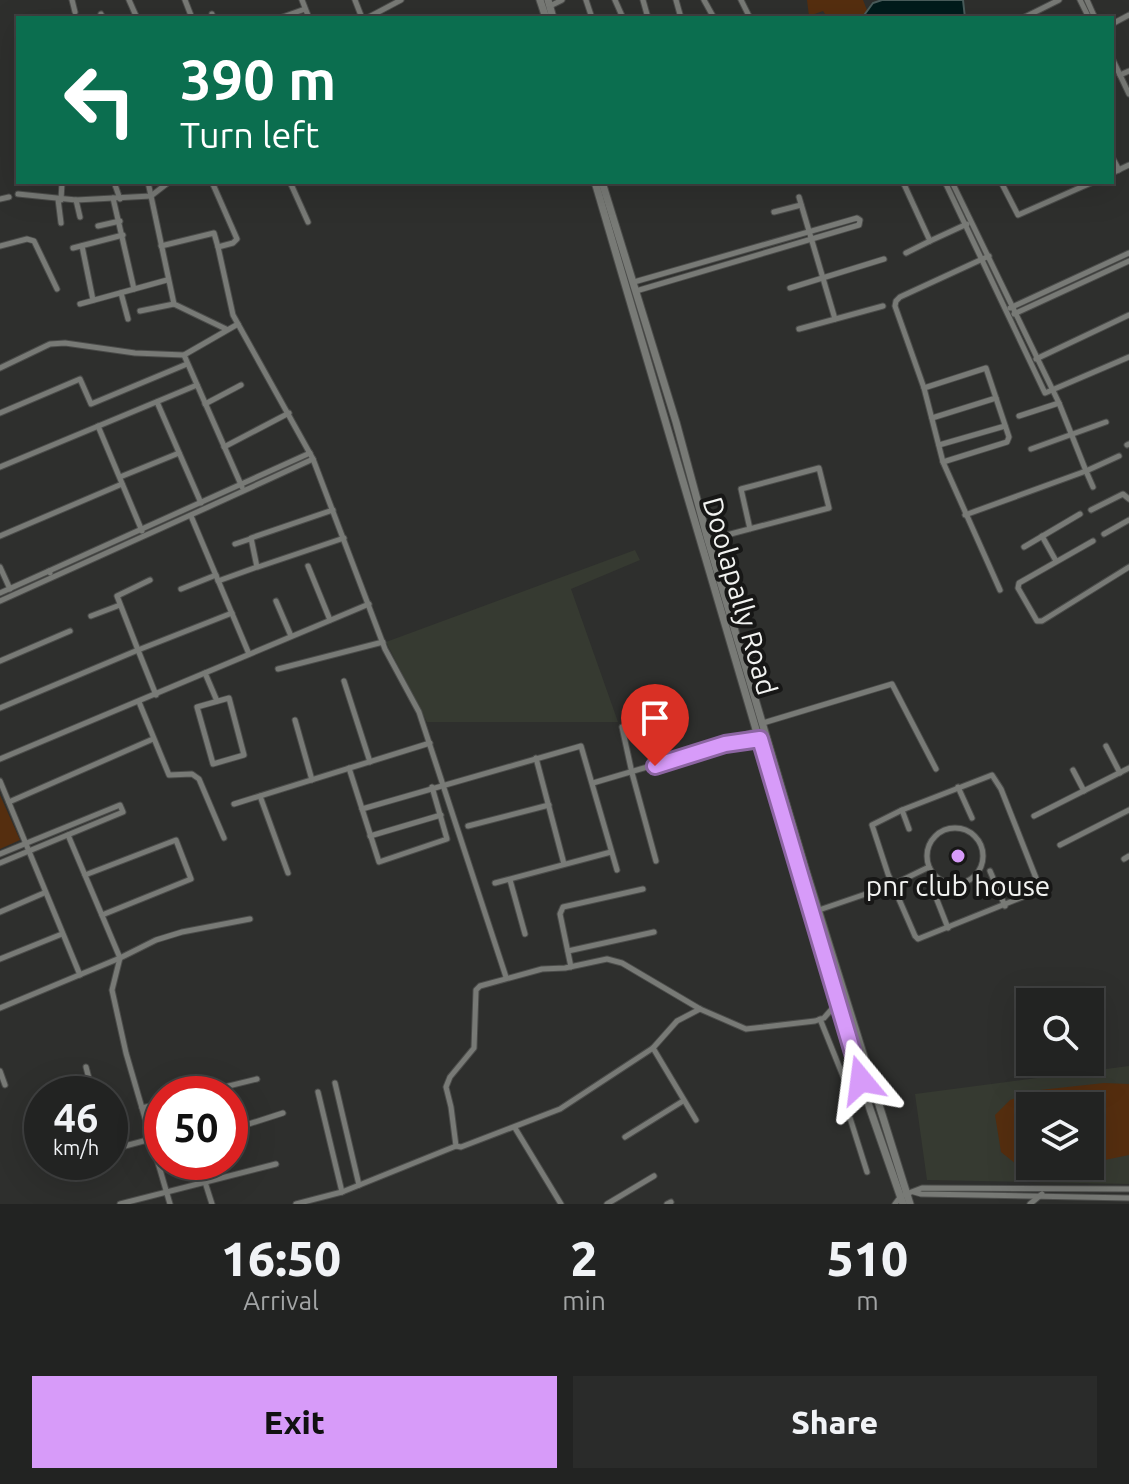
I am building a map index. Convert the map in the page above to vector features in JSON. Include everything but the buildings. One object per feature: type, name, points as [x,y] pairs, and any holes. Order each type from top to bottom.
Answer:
[{"type":"main road","name":"Doolapally Road","points":[[596,184],[650,352],[759,735],[809,892]]},
{"type":"main road","name":"Doolapally Road","points":[[603,184],[634,282],[650,352],[676,422],[763,723],[838,1001],[858,1054],[861,1080],[906,1196]]},
{"type":"main road","points":[[809,892],[819,910],[858,1054],[910,1204]]},
{"type":"street","points":[[72,0],[75,12]]},
{"type":"street","points":[[302,0],[308,16]]},
{"type":"street","points":[[369,16],[401,0]]},
{"type":"street","points":[[549,3],[562,0]]},
{"type":"street","points":[[1027,16],[1059,0]]},
{"type":"street","points":[[286,16],[305,9]]},
{"type":"street","points":[[1114,62],[1129,94]]},
{"type":"street","points":[[1120,75],[1129,71]]},
{"type":"street","points":[[1115,172],[1129,165]]},
{"type":"street","points":[[61,223],[62,184]]},
{"type":"street","points":[[114,184],[134,289]]},
{"type":"street","points":[[148,184],[174,304]]},
{"type":"street","points":[[18,194],[60,200],[151,196],[166,184]]},
{"type":"street","points":[[213,184],[237,239],[218,247]]},
{"type":"street","points":[[291,184],[308,222]]},
{"type":"street","points":[[904,184],[930,241]]},
{"type":"street","points":[[946,184],[989,256],[1010,311]]},
{"type":"street","points":[[953,184],[981,259],[1010,311],[1048,392],[1059,403],[1093,487]]},
{"type":"street","points":[[1002,184],[1018,215],[1088,184]]},
{"type":"street","points":[[0,199],[9,197]]},
{"type":"street","points":[[799,197],[835,319]]},
{"type":"street","points":[[76,200],[80,217]]},
{"type":"street","points":[[774,212],[801,205]]},
{"type":"street","points":[[634,282],[860,219],[859,225],[813,240],[636,291]]},
{"type":"street","points":[[98,226],[120,221]]},
{"type":"street","points":[[906,253],[968,223]]},
{"type":"street","points":[[161,246],[214,233],[233,315],[312,456],[383,642],[419,712],[506,977]]},
{"type":"street","points":[[73,248],[123,235]]},
{"type":"street","points":[[0,246],[27,239],[34,241],[57,289]]},
{"type":"street","points":[[767,243],[769,252]]},
{"type":"street","points":[[82,246],[93,300]]},
{"type":"street","points":[[1010,311],[1129,253]]},
{"type":"street","points":[[989,256],[896,301],[895,306],[924,388],[943,462],[1000,590]]},
{"type":"street","points":[[790,288],[884,259]]},
{"type":"street","points":[[1010,311],[1060,293],[1129,261]]},
{"type":"street","points":[[694,264],[697,273]]},
{"type":"street","points":[[80,304],[167,280]]},
{"type":"street","points":[[1057,286],[1060,293]]},
{"type":"street","points":[[121,293],[128,319]]},
{"type":"street","points":[[140,311],[174,304],[227,330]]},
{"type":"street","points":[[799,329],[883,306]]},
{"type":"street","points":[[1033,360],[1129,315]]},
{"type":"street","points":[[0,368],[50,344],[184,355],[238,324]]},
{"type":"street","points":[[184,355],[242,488]]},
{"type":"street","points":[[1048,392],[1129,357]]},
{"type":"street","points":[[0,413],[80,379],[91,404],[187,364]]},
{"type":"street","points":[[924,388],[986,368],[1009,440],[1005,444],[943,462]]},
{"type":"street","points":[[0,467],[197,385]]},
{"type":"street","points":[[205,404],[241,385]]},
{"type":"street","points":[[932,418],[996,398]]},
{"type":"street","points":[[157,402],[201,503]]},
{"type":"street","points":[[1019,416],[1059,403]]},
{"type":"street","points":[[224,447],[289,413]]},
{"type":"street","points":[[1031,449],[1106,422]]},
{"type":"street","points":[[98,426],[142,531]]},
{"type":"street","points":[[939,445],[1005,426]]},
{"type":"street","points":[[0,536],[179,453]]},
{"type":"street","points":[[93,555],[191,516],[242,488],[312,456]]},
{"type":"street","points":[[965,515],[1119,456]]},
{"type":"street","points":[[708,540],[750,529],[829,508],[819,468],[741,489],[750,529]]},
{"type":"street","points":[[0,601],[201,503],[242,488]]},
{"type":"street","points":[[1091,510],[1123,494],[1129,499]]},
{"type":"street","points":[[235,544],[333,510]]},
{"type":"street","points":[[1024,547],[1080,514]]},
{"type":"street","points":[[191,516],[249,654]]},
{"type":"street","points":[[1104,534],[1129,520]]},
{"type":"street","points":[[1042,536],[1056,561]]},
{"type":"street","points":[[251,538],[257,567]]},
{"type":"street","points":[[181,589],[344,538]]},
{"type":"street","points":[[1093,541],[1019,583],[1018,588],[1037,621],[1042,621],[1129,567]]},
{"type":"street","points":[[308,566],[330,620]]},
{"type":"street","points":[[0,567],[10,589]]},
{"type":"street","points":[[0,593],[51,574]]},
{"type":"street","points":[[150,580],[117,596],[156,695]]},
{"type":"street","points":[[276,601],[291,636]]},
{"type":"street","points":[[0,759],[369,604]]},
{"type":"street","points":[[91,616],[120,605]]},
{"type":"street","points":[[0,708],[232,613]]},
{"type":"street","points":[[0,661],[70,631]]},
{"type":"street","points":[[278,669],[383,642]]},
{"type":"street","points":[[205,673],[217,701]]},
{"type":"street","points":[[344,681],[370,762]]},
{"type":"street","points":[[763,723],[892,684],[936,769]]},
{"type":"street","points":[[229,698],[244,755],[213,764],[197,707],[217,701],[229,698]]},
{"type":"street","points":[[139,702],[169,775],[192,774],[199,779],[224,838]]},
{"type":"street","points":[[295,720],[312,780]]},
{"type":"street","points":[[622,727],[656,861]]},
{"type":"street","points":[[593,783],[738,741],[747,742],[759,735]]},
{"type":"street","points":[[9,802],[153,739]]},
{"type":"street","points":[[234,804],[430,743]]},
{"type":"street","points":[[362,809],[581,746],[617,870]]},
{"type":"street","points":[[1106,746],[1120,773]]},
{"type":"street","points":[[536,758],[564,864]]},
{"type":"street","points":[[349,768],[379,862],[447,839],[432,787]]},
{"type":"street","points":[[1034,816],[1129,768]]},
{"type":"street","points":[[1073,770],[1084,791]]},
{"type":"street","points":[[992,775],[1001,789],[1038,883],[1035,892],[1005,906],[923,938],[915,936],[892,885],[871,826],[877,820],[958,787],[992,775]]},
{"type":"street","points":[[0,781],[80,975]]},
{"type":"street","points":[[958,787],[972,818]]},
{"type":"street","points":[[260,796],[288,873]]},
{"type":"street","points":[[0,854],[120,805],[123,812],[0,863]]},
{"type":"street","points":[[468,826],[549,805]]},
{"type":"street","points":[[902,810],[909,829]]},
{"type":"street","points":[[1060,845],[1129,810]]},
{"type":"street","points":[[370,836],[441,815]]},
{"type":"street","points":[[945,829],[963,829],[971,833],[981,848],[981,867],[960,884],[941,881],[929,867],[927,858],[931,841],[945,829]]},
{"type":"street","points":[[68,835],[120,958],[112,990],[144,1115]]},
{"type":"street","points":[[85,875],[176,840],[191,879],[102,915]]},
{"type":"street","points":[[495,883],[611,852]]},
{"type":"street","points":[[819,910],[892,885],[929,867]]},
{"type":"street","points":[[990,871],[1005,906]]},
{"type":"street","points":[[510,880],[525,934]]},
{"type":"street","points":[[571,967],[560,914],[563,907],[643,889]]},
{"type":"street","points":[[0,912],[44,893]]},
{"type":"street","points":[[937,900],[948,928]]},
{"type":"street","points":[[0,1008],[156,940],[250,919]]},
{"type":"street","points":[[568,951],[654,932]]},
{"type":"street","points":[[0,959],[62,934]]},
{"type":"street","points":[[456,1146],[446,1087],[450,1077],[474,1048],[476,990],[480,986],[542,969],[571,967],[607,959],[622,963],[700,1009],[746,1029],[820,1019],[838,1001]]},
{"type":"street","points":[[296,1204],[342,1192],[456,1146],[461,1147],[515,1128],[560,1109],[653,1048],[677,1021],[700,1009]]},
{"type":"street","points":[[820,1019],[847,1086],[844,1099],[867,1172]]},
{"type":"street","points":[[653,1048],[696,1120]]},
{"type":"street","points":[[86,1067],[88,1076]]},
{"type":"street","points":[[0,1071],[5,1085]]},
{"type":"street","points":[[248,1081],[257,1079]]},
{"type":"street","points":[[847,1086],[861,1080]]},
{"type":"street","points":[[335,1083],[359,1185]]},
{"type":"street","points":[[318,1092],[342,1192]]},
{"type":"street","points":[[625,1137],[683,1101]]},
{"type":"street","points":[[248,1124],[283,1113]]},
{"type":"street","points":[[515,1128],[561,1204]]},
{"type":"street","points":[[120,1204],[276,1164]]},
{"type":"street","points":[[607,1204],[654,1176]]},
{"type":"street","points":[[163,1180],[170,1204]]},
{"type":"street","points":[[207,1182],[212,1204]]},
{"type":"street","points":[[895,1204],[922,1188],[1129,1189]]},
{"type":"street","points":[[1030,1204],[1046,1188]]},
{"type":"street","points":[[906,1196],[1129,1198]]},
{"type":"shaded area","points":[[807,0],[863,0],[867,10],[863,16],[827,16],[823,11],[809,16]]},
{"type":"shaded area","points":[[635,550],[640,560],[571,589],[618,722],[427,722],[386,642]]},
{"type":"shaded area","points":[[0,795],[20,840],[0,849]]},
{"type":"shaded area","points":[[1129,1066],[1129,1184],[927,1180],[915,1094],[1053,1076],[1104,1076],[1104,1069]]},
{"type":"shaded area","points":[[1104,1083],[1129,1084],[1129,1155],[1104,1160],[1104,1092],[1034,1092]]},
{"type":"shaded area","points":[[1016,1098],[1016,1164],[1001,1152],[995,1115]]},
{"type":"water","points":[[882,0],[963,0],[965,16],[863,16],[873,3]]},
{"type":"place","name":"pnr club house","points":[[958,856]]},
{"type":"route","points":[[655,766],[725,744],[760,739],[861,1080]]}]
